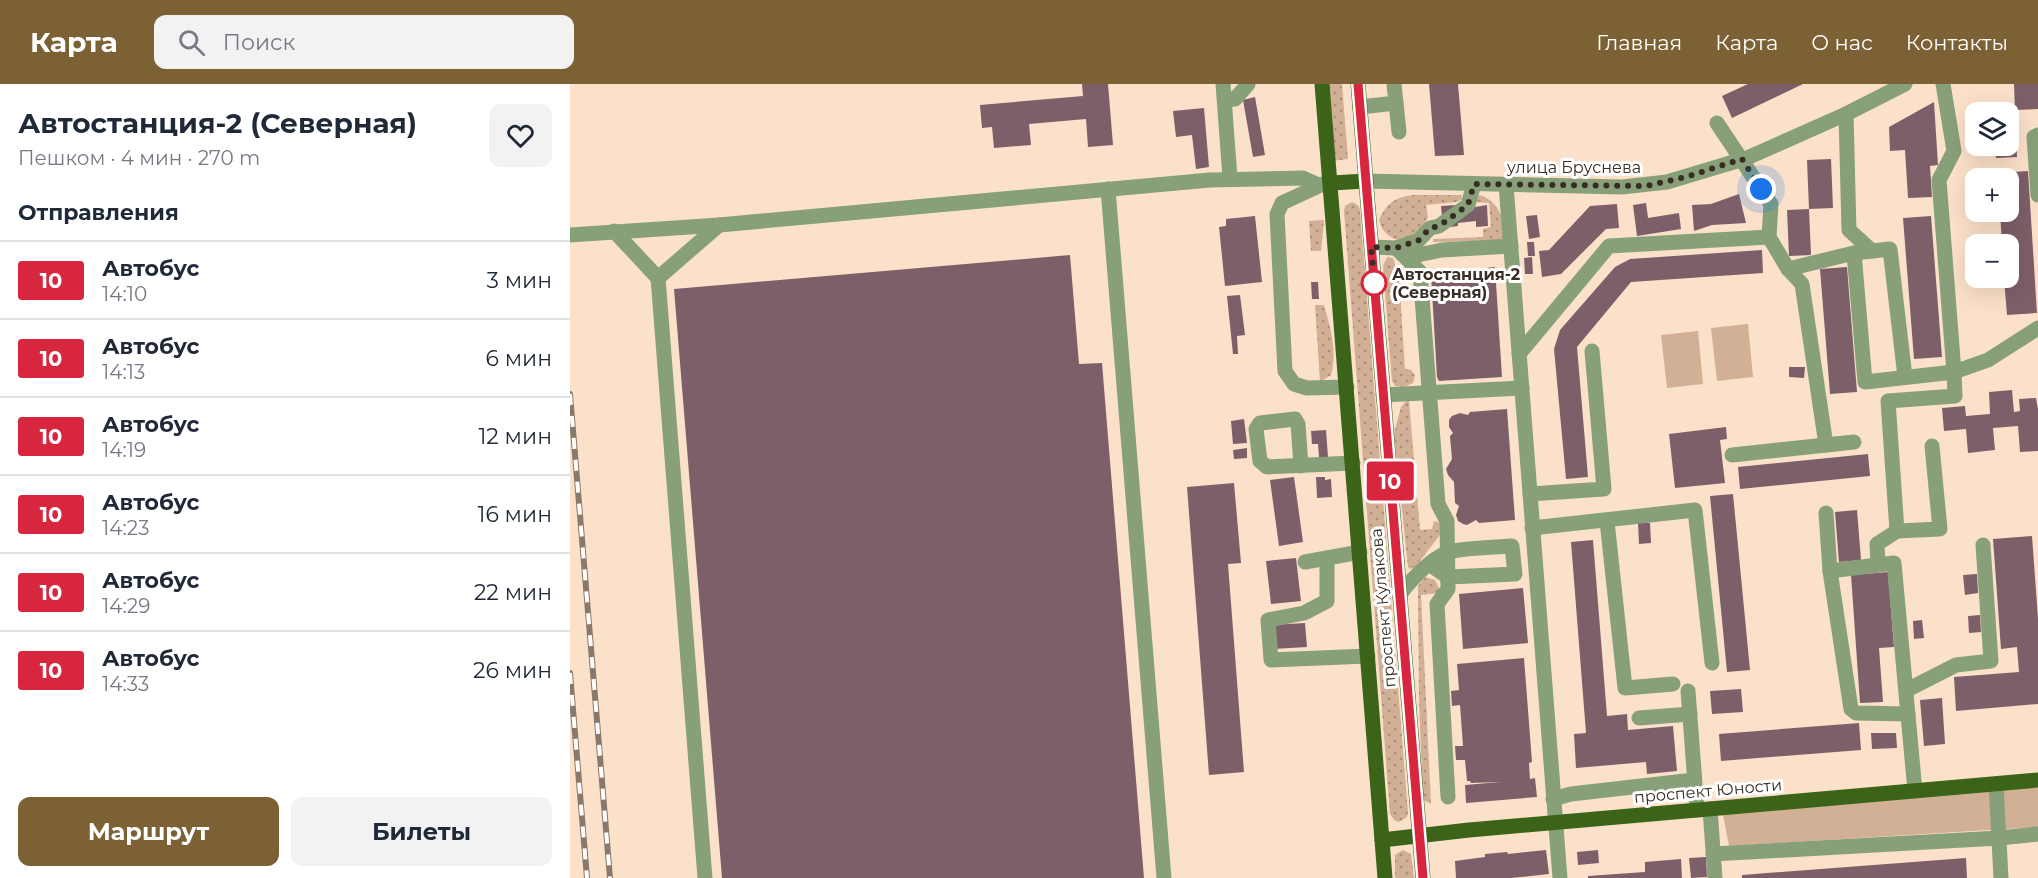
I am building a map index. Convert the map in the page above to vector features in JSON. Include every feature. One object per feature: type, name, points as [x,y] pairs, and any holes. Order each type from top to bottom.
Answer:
[{"type":"main road","name":"проспект Кулакова","points":[[1322,84],[1325,184],[1347,387],[1385,878]]},
{"type":"main road","name":"проспект Кулакова","points":[[1358,84],[1423,878]]},
{"type":"main road","points":[[1325,184],[1366,181]]},
{"type":"main road","name":"проспект Юности","points":[[1382,840],[2038,780]]},
{"type":"street","points":[[1223,84],[1230,178]]},
{"type":"street","points":[[1225,100],[1235,99],[1248,84]]},
{"type":"street","points":[[1394,84],[1399,132]]},
{"type":"street","name":"улица Бруснева","points":[[1366,181],[1646,186],[1686,177],[1742,159],[1846,114],[1905,84]]},
{"type":"street","points":[[1897,531],[1888,401],[1955,396],[1939,180],[1954,151],[1943,84]]},
{"type":"street","points":[[1360,107],[1396,103]]},
{"type":"street","points":[[1846,114],[1849,230],[1872,251]]},
{"type":"street","points":[[1717,123],[1771,204],[1769,237],[1788,269],[1802,284],[1826,445]]},
{"type":"street","points":[[2038,135],[2034,137],[2038,195]]},
{"type":"street","points":[[570,235],[719,225],[1230,178],[1303,178],[1325,184]]},
{"type":"street","points":[[1325,184],[1282,202],[1277,214],[1285,371],[1294,384],[1307,388],[1347,387]]},
{"type":"street","points":[[1371,247],[1396,248],[1419,240],[1430,228],[1439,226],[1468,205],[1474,184]]},
{"type":"street","points":[[1506,185],[1560,878]]},
{"type":"street","points":[[1108,189],[1164,878]]},
{"type":"street","points":[[658,278],[719,225]]},
{"type":"street","points":[[614,231],[658,278],[705,878]]},
{"type":"street","points":[[1519,354],[1609,246],[1769,237]]},
{"type":"street","points":[[1396,248],[1413,256],[1442,250],[1511,246]]},
{"type":"street","points":[[1396,248],[1420,272],[1438,504],[1446,521],[1448,589],[1437,603],[1448,797]]},
{"type":"street","points":[[1788,269],[1854,253],[1890,249],[1905,377]]},
{"type":"street","points":[[1854,253],[1865,382],[1954,372],[1988,360],[2038,328]]},
{"type":"street","points":[[1530,494],[1604,489],[1592,351]]},
{"type":"street","points":[[1383,395],[1522,388]]},
{"type":"street","points":[[1732,455],[1854,442]]},
{"type":"street","points":[[1878,565],[1877,544],[1897,531],[1940,529],[1932,446]]},
{"type":"street","points":[[1301,466],[1353,463]]},
{"type":"street","points":[[1533,528],[1695,510],[1712,663]]},
{"type":"street","points":[[1826,513],[1830,571],[1851,709],[1856,713],[1908,714]]},
{"type":"street","points":[[1607,521],[1624,688],[1673,684]]},
{"type":"street","points":[[1907,690],[1956,665],[1991,661],[1983,544]]},
{"type":"street","points":[[1400,594],[1414,577],[1429,564],[1447,552],[1512,546],[1515,574],[1448,577],[1429,564]]},
{"type":"street","points":[[1305,562],[1360,552]]},
{"type":"street","points":[[1327,558],[1327,601],[1304,613],[1268,620],[1271,660],[1368,656]]},
{"type":"street","points":[[1830,571],[1894,563],[1915,791]]},
{"type":"street","points":[[1688,691],[1694,780],[1713,855],[1715,878]]},
{"type":"street","points":[[1639,718],[1690,714]]},
{"type":"street","points":[[1553,799],[1571,794],[1694,780]]},
{"type":"street","points":[[1996,784],[2001,878]]},
{"type":"street","points":[[1713,855],[2038,834]]},
{"type":"shaded area","points":[[1327,84],[1342,84],[1348,159],[1333,161]]},
{"type":"shaded area","points":[[1413,195],[1461,195],[1462,199],[1457,202],[1426,205],[1428,217],[1415,235],[1407,239],[1396,240],[1383,230],[1379,220],[1388,206],[1396,200]]},
{"type":"shaded area","points":[[1478,195],[1491,201],[1500,212],[1504,227],[1502,241],[1433,242],[1433,239],[1483,237],[1483,229],[1491,227],[1489,203],[1476,202]]},
{"type":"shaded area","points":[[1352,202],[1358,205],[1360,210],[1408,813],[1407,817],[1399,822],[1395,821],[1390,814],[1344,211],[1345,206]]},
{"type":"shaded area","points":[[1324,220],[1321,251],[1311,251],[1309,221]]},
{"type":"shaded area","points":[[1387,257],[1393,258],[1399,277],[1405,369],[1411,370],[1415,375],[1413,383],[1404,387],[1395,386],[1392,381],[1383,266]]},
{"type":"shaded area","points":[[1315,305],[1324,305],[1331,331],[1334,358],[1331,375],[1320,382]]},
{"type":"shaded area","points":[[1748,324],[1753,377],[1717,381],[1711,328]]},
{"type":"shaded area","points":[[1698,331],[1703,384],[1667,388],[1661,335]]},
{"type":"shaded area","points":[[1407,400],[1409,401],[1420,530],[1432,529],[1434,521],[1441,523],[1440,535],[1416,566],[1410,569],[1394,433],[1401,407]]},
{"type":"shaded area","points":[[1425,577],[1435,580],[1439,588],[1439,593],[1421,595],[1431,804],[1423,800],[1419,699],[1418,586]]},
{"type":"shaded area","points":[[2038,786],[2038,827],[1729,846],[1723,815]]},
{"type":"shaded area","points":[[1403,850],[1411,854],[1414,878],[1395,878],[1395,855]]},
{"type":"building","points":[[1082,84],[1108,84],[1113,145],[1088,147],[1086,119],[1029,124],[1031,145],[994,148],[992,127],[982,128],[980,105],[1083,96]]},
{"type":"building","points":[[1429,84],[1458,84],[1464,155],[1435,156]]},
{"type":"building","points":[[1748,84],[1803,84],[1732,118],[1722,96]]},
{"type":"building","points":[[2014,84],[2038,84],[2038,109],[2019,110],[2019,102],[2015,102]]},
{"type":"building","points":[[1255,97],[1265,155],[1253,157],[1243,100]]},
{"type":"building","points":[[1934,102],[1938,165],[1930,166],[1932,197],[1908,198],[1905,150],[1890,151],[1889,127]]},
{"type":"building","points":[[1204,108],[1209,167],[1196,169],[1192,135],[1176,137],[1173,111]]},
{"type":"building","points":[[1996,156],[2017,156],[2017,157],[1996,158]]},
{"type":"building","points":[[1831,159],[1833,208],[1809,209],[1807,160]]},
{"type":"building","points":[[2028,171],[2037,313],[2007,315],[2005,288],[2019,288],[2019,234],[2001,234],[2001,222],[2019,222],[2019,172]]},
{"type":"building","points":[[1739,194],[1746,223],[1712,225],[1694,231],[1692,205],[1711,204]]},
{"type":"building","points":[[1646,203],[1648,218],[1679,213],[1681,229],[1637,236],[1633,205]]},
{"type":"building","points":[[1617,204],[1619,228],[1606,229],[1561,274],[1542,277],[1539,251],[1549,250],[1590,206]]},
{"type":"building","points":[[1456,205],[1457,210],[1487,205],[1488,226],[1476,227],[1476,221],[1443,228],[1441,206]]},
{"type":"building","points":[[1809,209],[1811,255],[1789,256],[1787,210]]},
{"type":"building","points":[[1537,215],[1540,237],[1529,239],[1526,216]]},
{"type":"building","points":[[1255,216],[1262,282],[1225,286],[1219,227],[1226,226],[1226,219]]},
{"type":"building","points":[[1931,216],[1942,357],[1914,359],[1903,218]]},
{"type":"building","points":[[1527,242],[1534,242],[1535,256],[1528,256]]},
{"type":"building","points":[[1762,250],[1763,273],[1631,282],[1577,347],[1588,477],[1566,479],[1554,349],[1560,330],[1615,267],[1630,259]]},
{"type":"building","points":[[1070,255],[1079,364],[1102,363],[1144,878],[722,878],[674,289]]},
{"type":"building","points":[[1532,257],[1533,274],[1525,274],[1524,258]]},
{"type":"building","points":[[1495,267],[1502,377],[1439,381],[1431,274]]},
{"type":"building","points":[[1847,267],[1857,392],[1830,394],[1820,269]]},
{"type":"building","points":[[1311,282],[1318,282],[1319,299],[1312,299]]},
{"type":"building","points":[[1240,295],[1245,335],[1237,336],[1238,354],[1233,354],[1227,296]]},
{"type":"building","points":[[1789,367],[1805,367],[1804,378],[1789,377]]},
{"type":"building","points":[[2012,390],[2014,412],[2020,411],[2019,399],[2036,398],[2038,451],[2020,452],[2018,426],[1993,428],[1995,450],[1968,453],[1966,429],[1944,431],[1942,408],[1965,406],[1966,416],[1990,414],[1989,392]]},
{"type":"building","points":[[1507,409],[1515,520],[1479,523],[1476,520],[1467,525],[1463,524],[1458,521],[1456,515],[1459,506],[1455,503],[1454,482],[1446,469],[1452,459],[1450,436],[1453,433],[1449,427],[1449,420],[1460,413],[1468,415],[1470,412]]},
{"type":"building","points":[[1244,419],[1247,443],[1233,444],[1231,421]]},
{"type":"building","points":[[1726,427],[1727,439],[1720,440],[1725,483],[1675,488],[1669,434]]},
{"type":"building","points":[[1326,430],[1328,457],[1319,457],[1318,444],[1312,444],[1311,431]]},
{"type":"building","points":[[1247,448],[1247,458],[1234,459],[1233,450]]},
{"type":"building","points":[[1868,454],[1870,476],[1740,489],[1738,467]]},
{"type":"building","points":[[1294,477],[1303,542],[1279,546],[1270,480]]},
{"type":"building","points":[[1316,477],[1331,479],[1332,497],[1317,498]]},
{"type":"building","points":[[1234,483],[1241,563],[1228,564],[1244,772],[1209,775],[1187,487]]},
{"type":"building","points":[[1733,494],[1750,670],[1727,672],[1710,496]]},
{"type":"building","points":[[1857,510],[1861,560],[1839,562],[1835,512]]},
{"type":"building","points":[[1638,523],[1650,523],[1651,543],[1639,544]]},
{"type":"building","points":[[2032,536],[2038,618],[2038,704],[1956,711],[1954,677],[2019,672],[2017,647],[2001,649],[1993,539]]},
{"type":"building","points":[[1593,540],[1607,716],[1627,714],[1628,730],[1673,726],[1677,771],[1647,774],[1646,762],[1576,768],[1574,734],[1586,733],[1571,542]]},
{"type":"building","points":[[1296,558],[1301,601],[1271,604],[1266,561]]},
{"type":"building","points":[[1888,572],[1894,647],[1879,648],[1883,702],[1860,703],[1851,575]]},
{"type":"building","points":[[1977,574],[1978,593],[1965,595],[1963,575]]},
{"type":"building","points":[[1523,588],[1528,643],[1463,649],[1459,594]]},
{"type":"building","points":[[1980,615],[1981,632],[1969,633],[1968,616]]},
{"type":"building","points":[[1922,620],[1924,638],[1914,639],[1913,621]]},
{"type":"building","points":[[1305,623],[1307,647],[1273,649],[1271,625]]},
{"type":"building","points":[[1524,658],[1532,762],[1529,763],[1530,779],[1535,778],[1537,797],[1466,803],[1465,785],[1500,782],[1471,783],[1467,781],[1465,760],[1456,760],[1455,746],[1463,746],[1460,705],[1452,706],[1451,691],[1459,690],[1457,664]]},
{"type":"building","points":[[1741,689],[1743,712],[1712,714],[1710,691]]},
{"type":"building","points":[[1942,698],[1945,744],[1924,746],[1920,700]]},
{"type":"building","points":[[1859,723],[1861,750],[1721,761],[1719,734]]},
{"type":"building","points":[[1871,733],[1896,733],[1897,748],[1872,749]]},
{"type":"building","points":[[1546,850],[1549,874],[1511,878],[1456,878],[1455,861],[1485,857],[1485,854]]},
{"type":"building","points":[[1598,850],[1599,863],[1578,865],[1577,852]]},
{"type":"building","points":[[1706,857],[1707,877],[1691,878],[1689,858]]},
{"type":"building","points":[[1966,858],[1967,878],[1742,878],[1742,875]]},
{"type":"building","points":[[1681,859],[1682,878],[1588,878],[1588,876],[1645,872],[1645,862]]},
{"type":"railway","points":[[570,394],[610,878]]},
{"type":"railway","points":[[570,673],[587,878]]},
{"type":"bus line","name":"10","points":[[1358,84],[1423,878]]},
{"type":"place","name":"Автостанция-2 (Северная)","points":[[1374,283]]},
{"type":"route","points":[[1374,283],[1375,289],[1371,247],[1396,248],[1419,240],[1430,228],[1439,226],[1468,205],[1474,184],[1646,186],[1705,172],[1742,159],[1761,189]]}]
